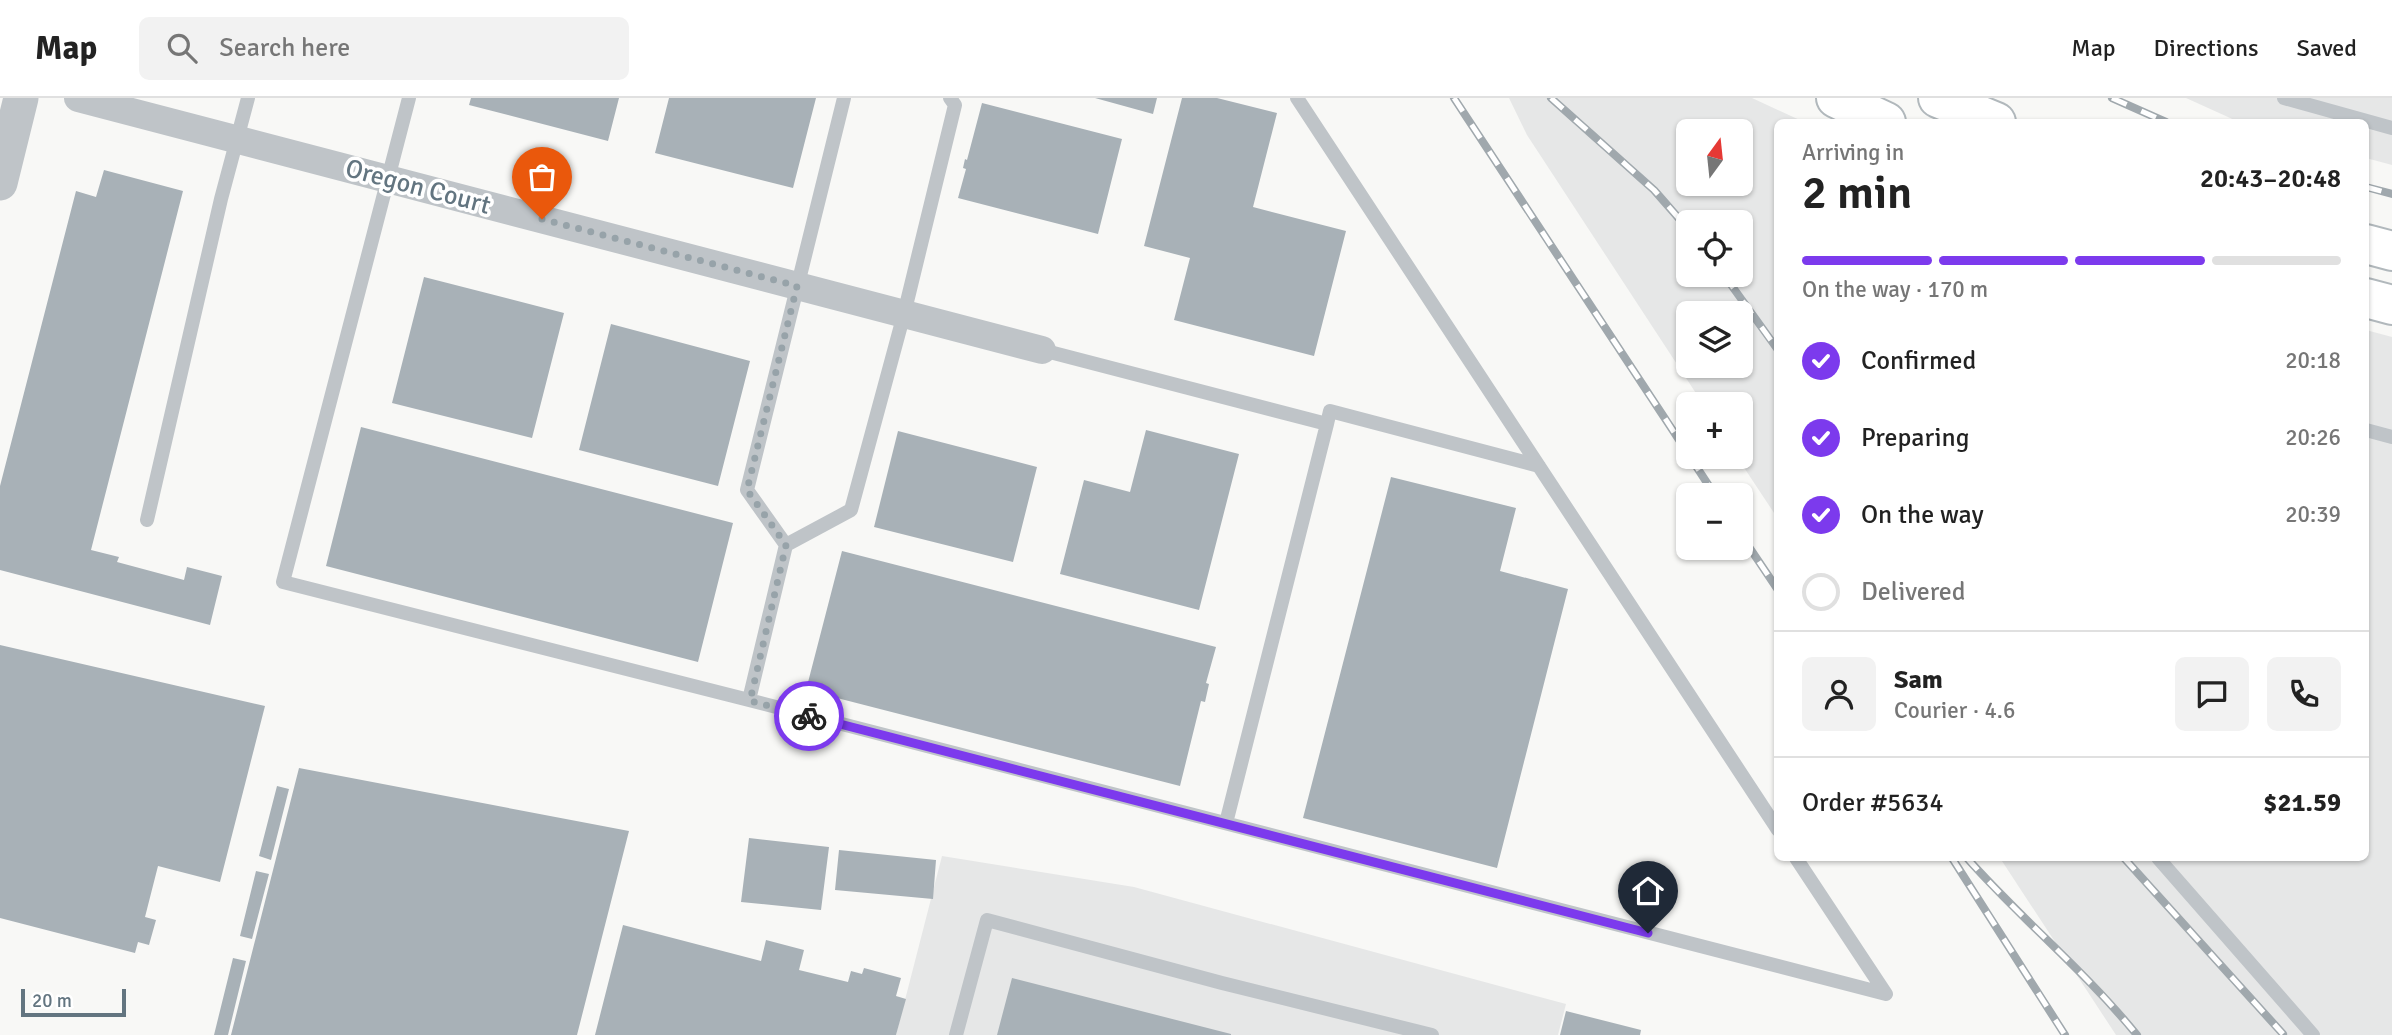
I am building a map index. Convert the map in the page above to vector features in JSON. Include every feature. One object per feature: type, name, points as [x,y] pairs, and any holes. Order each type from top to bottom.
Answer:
[{"type":"main road","points":[[1836,98],[1880,119]]},
{"type":"main road","points":[[1938,98],[1989,119]]},
{"type":"main road","points":[[2369,245],[2392,251]]},
{"type":"main road","points":[[2369,299],[2392,305]]},
{"type":"street","points":[[0,183],[21,98]]},
{"type":"street","name":"Oregon Court","points":[[78,98],[1042,350]]},
{"type":"lane","points":[[147,520],[236,139],[248,98]]},
{"type":"lane","points":[[409,98],[283,582],[1885,994],[1798,861]]},
{"type":"lane","points":[[750,701],[786,545],[747,490],[844,98]]},
{"type":"lane","points":[[786,545],[851,510],[904,314],[955,105],[950,98]]},
{"type":"lane","points":[[1297,98],[1774,824]]},
{"type":"lane","points":[[2284,98],[2360,119]]},
{"type":"lane","points":[[2369,122],[2392,128]]},
{"type":"lane","points":[[1042,350],[1327,424]]},
{"type":"lane","points":[[1226,823],[1330,411],[1539,466]]},
{"type":"lane","points":[[2369,431],[2392,437]]},
{"type":"lane","points":[[2161,861],[2313,1035]]},
{"type":"lane","points":[[956,1035],[987,920],[1222,983],[1432,1035]]},
{"type":"shaded area","points":[[1509,98],[1752,98],[1798,119],[1774,119],[1774,513],[1745,469],[1753,469],[1753,392],[1695,392],[1686,378],[1753,378],[1753,301],[1676,301],[1676,363],[1527,135]]},
{"type":"shaded area","points":[[2186,98],[2392,98],[2392,165],[2369,159],[2369,119],[2232,119]]},
{"type":"shaded area","points":[[2369,331],[2392,337],[2392,1035],[2116,1035],[2002,861],[2369,861]]},
{"type":"shaded area","points":[[942,856],[1134,887],[1566,1004],[1558,1035],[896,1035]]},
{"type":"building","points":[[471,98],[619,98],[608,141],[469,105]]},
{"type":"building","points":[[669,98],[816,98],[793,188],[655,153]]},
{"type":"building","points":[[1095,98],[1157,98],[1153,114]]},
{"type":"building","points":[[1182,98],[1217,98],[1277,113],[1253,207],[1346,231],[1314,356],[1174,320],[1190,258],[1144,246]]},
{"type":"building","points":[[982,103],[1122,139],[1098,234],[958,198],[966,169],[963,168],[965,159],[967,160]]},
{"type":"building","points":[[104,170],[183,191],[91,550],[119,557],[117,562],[184,580],[187,567],[222,576],[210,625],[0,570],[0,486],[76,191],[96,197]]},
{"type":"building","points":[[424,277],[564,313],[532,438],[392,403]]},
{"type":"building","points":[[611,324],[750,361],[718,486],[579,450]]},
{"type":"building","points":[[361,427],[733,523],[698,662],[326,566]]},
{"type":"building","points":[[1146,430],[1239,454],[1199,610],[1060,574],[1084,480],[1130,492]]},
{"type":"building","points":[[898,431],[1037,467],[1013,562],[874,527]]},
{"type":"building","points":[[1391,477],[1516,508],[1500,571],[1568,589],[1497,868],[1303,818]]},
{"type":"building","points":[[842,551],[1216,647],[1206,683],[1209,684],[1205,702],[1201,701],[1180,786],[806,690]]},
{"type":"building","points":[[0,645],[265,706],[220,882],[158,866],[145,917],[156,920],[149,945],[138,942],[135,953],[0,918]]},
{"type":"building","points":[[299,768],[629,831],[577,1035],[231,1035]]},
{"type":"building","points":[[277,786],[289,789],[271,860],[259,856]]},
{"type":"building","points":[[749,838],[829,847],[821,910],[741,902]]},
{"type":"building","points":[[839,850],[936,860],[933,899],[835,890]]},
{"type":"building","points":[[256,871],[269,874],[252,939],[240,936]]},
{"type":"building","points":[[623,925],[761,961],[766,940],[804,950],[799,970],[848,982],[851,971],[862,974],[864,968],[901,978],[896,996],[906,999],[896,1035],[595,1035]]},
{"type":"building","points":[[233,958],[246,961],[228,1035],[214,1035]]},
{"type":"building","points":[[1012,978],[1231,1034],[1231,1035],[997,1035]]},
{"type":"building","points":[[1566,1011],[1641,1030],[1640,1035],[1560,1035]]},
{"type":"railway","points":[[1454,98],[1676,435]]},
{"type":"railway","points":[[1551,98],[1654,190],[1676,215]]},
{"type":"railway","points":[[2112,98],[2159,119]]},
{"type":"railway","points":[[2369,188],[2392,194]]},
{"type":"railway","points":[[1733,287],[1774,344]]},
{"type":"railway","points":[[1698,469],[1707,483]]},
{"type":"railway","points":[[1753,553],[1774,584]]},
{"type":"railway","points":[[1954,861],[2065,1035]]},
{"type":"railway","points":[[1970,861],[2096,989],[2137,1035]]},
{"type":"railway","points":[[2127,861],[2283,1034]]},
{"type":"way so far","points":[[542,219],[797,286],[747,490],[786,545],[750,701],[809,716]]},
{"type":"route","points":[[809,716],[1648,933]]}]
